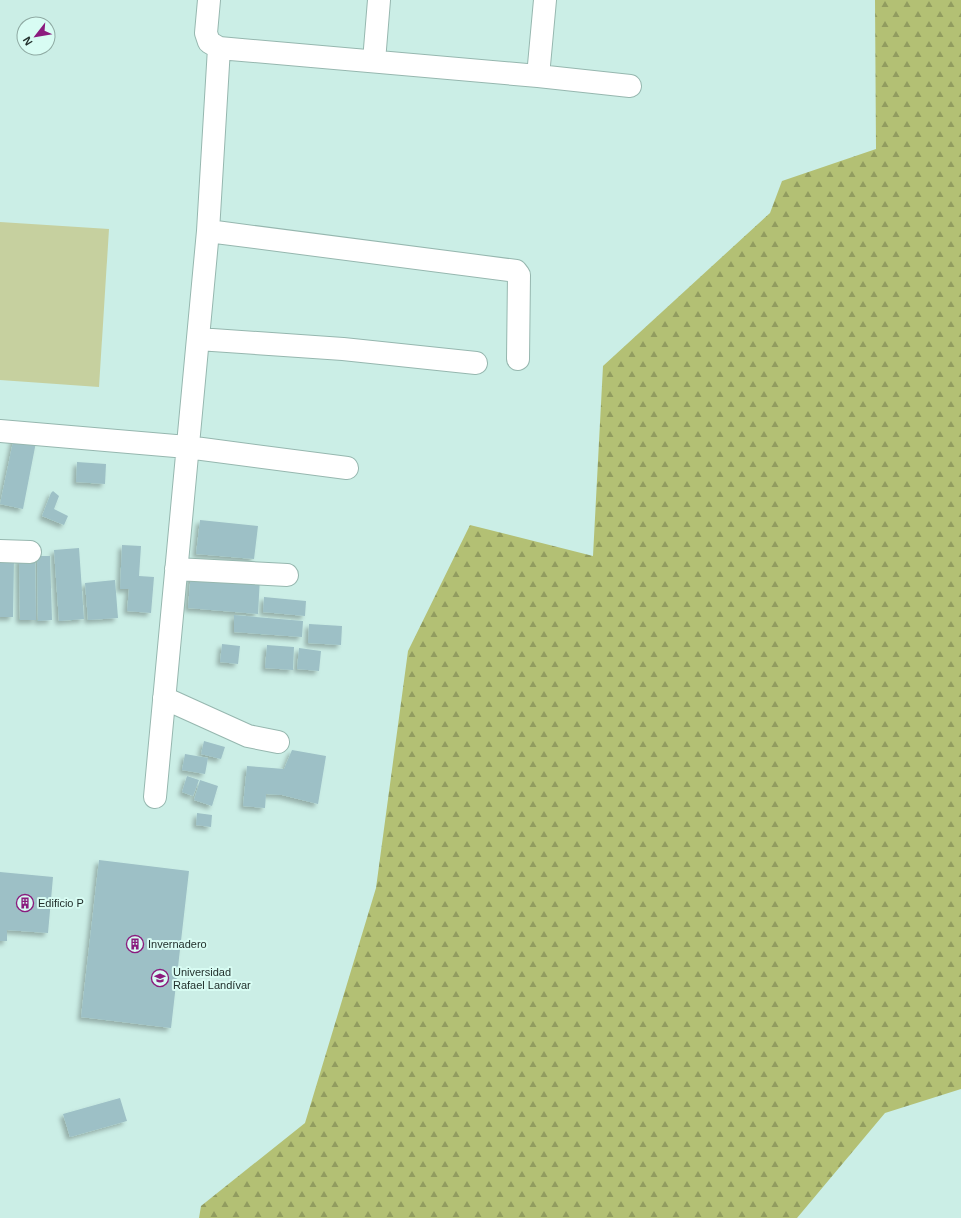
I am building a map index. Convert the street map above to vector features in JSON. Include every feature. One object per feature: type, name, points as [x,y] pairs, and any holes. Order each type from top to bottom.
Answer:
[{"type":"street","points":[[209,0],[206,33],[209,42],[218,48],[538,76],[630,86]]},
{"type":"street","points":[[374,61],[379,0]]},
{"type":"street","points":[[538,76],[545,0]]},
{"type":"street","points":[[154,797],[208,231],[218,48]]},
{"type":"street","points":[[208,231],[516,271],[519,275],[518,359]]},
{"type":"street","points":[[198,339],[343,349],[476,363]]},
{"type":"street","points":[[0,431],[187,447],[347,468]]},
{"type":"street","points":[[0,551],[30,552]]},
{"type":"street","points":[[176,569],[287,575]]},
{"type":"street","points":[[164,698],[248,736],[278,742]]},
{"type":"green space","points":[[875,0],[961,0],[961,1089],[885,1113],[797,1218],[199,1218],[201,1206],[305,1123],[376,888],[408,651],[470,525],[593,556],[603,366],[770,213],[782,181],[876,149]]},
{"type":"green space","points":[[0,222],[109,229],[99,387],[0,380]]},
{"type":"building","points":[[14,437],[36,442],[23,509],[0,504]]},
{"type":"building","points":[[77,462],[106,464],[105,484],[76,482]]},
{"type":"building","points":[[53,491],[59,496],[54,509],[68,516],[64,525],[42,516]]},
{"type":"building","points":[[200,520],[258,526],[254,559],[196,554]]},
{"type":"building","points":[[122,545],[141,546],[139,576],[154,577],[151,613],[127,611],[129,589],[120,589]]},
{"type":"building","points":[[79,548],[84,619],[59,621],[54,550]]},
{"type":"building","points":[[37,556],[50,556],[52,620],[38,621]]},
{"type":"building","points":[[35,557],[36,620],[20,620],[19,558]]},
{"type":"building","points":[[0,559],[14,559],[13,617],[0,617]]},
{"type":"building","points":[[191,571],[260,577],[258,614],[188,608]]},
{"type":"building","points":[[115,580],[118,618],[88,620],[85,583]]},
{"type":"building","points":[[264,597],[306,601],[305,616],[263,612]]},
{"type":"building","points":[[234,615],[303,621],[302,637],[234,632]]},
{"type":"building","points":[[309,624],[342,626],[341,645],[308,643]]},
{"type":"building","points":[[222,644],[240,646],[238,664],[220,662]]},
{"type":"building","points":[[267,645],[294,647],[293,670],[265,668]]},
{"type":"building","points":[[299,648],[321,651],[319,671],[297,669]]},
{"type":"building","points":[[204,741],[225,747],[221,759],[201,754]]},
{"type":"building","points":[[292,750],[326,756],[318,804],[282,795],[266,794],[265,808],[243,806],[247,766],[284,769]]},
{"type":"building","points":[[185,754],[208,758],[205,774],[182,770]]},
{"type":"building","points":[[187,776],[199,780],[193,796],[182,792]]},
{"type":"building","points":[[200,780],[218,786],[212,806],[194,800]]},
{"type":"building","points":[[197,813],[212,815],[211,827],[196,825]]},
{"type":"building","name":"Invernadero","points":[[99,860],[189,871],[171,1028],[81,1017]]},
{"type":"building","name":"Edificio P","points":[[0,872],[53,877],[48,933],[7,930],[7,941],[0,941]]},
{"type":"building","points":[[120,1098],[127,1121],[70,1137],[63,1114]]},
{"type":"place","name":"Edificio P","points":[[25,903]]},
{"type":"place","name":"Invernadero","points":[[135,944]]},
{"type":"place","name":"Universidad Rafael Landívar","points":[[160,978]]}]
